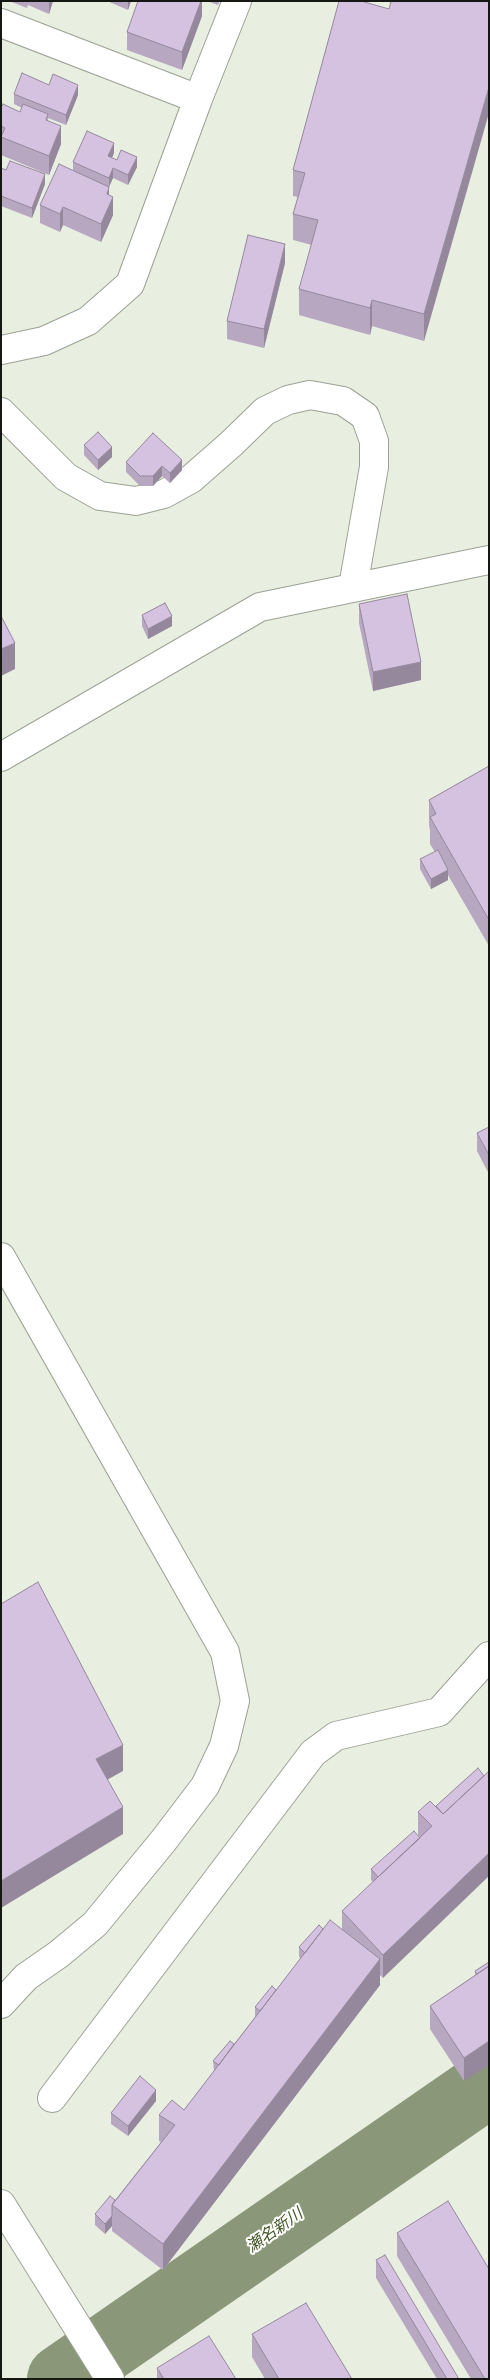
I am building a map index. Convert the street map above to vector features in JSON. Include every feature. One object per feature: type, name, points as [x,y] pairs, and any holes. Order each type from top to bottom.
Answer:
[{"type":"street","points":[[1,350],[44,341],[88,321],[130,284],[198,99],[237,1]]},
{"type":"street","points":[[1,23],[198,99]]},
{"type":"street","points":[[1,412],[66,477],[100,496],[136,501],[164,494],[191,479],[265,411],[288,400],[310,395],[343,401],[365,416],[374,441],[374,467],[353,587]]},
{"type":"street","points":[[1,757],[260,607],[489,560]]},
{"type":"street","points":[[1,1257],[225,1652],[234,1701],[224,1746],[205,1786],[164,1840],[95,1924],[59,1954],[26,1976],[1,2004]]},
{"type":"street","points":[[52,2098],[313,1753],[336,1736],[439,1712],[489,1656]]},
{"type":"street","points":[[1,2204],[110,2379]]},
{"type":"building","points":[[138,1],[201,1],[182,52],[127,32]]},
{"type":"building","points":[[339,1],[361,1],[389,9],[391,1],[489,1],[489,87],[424,314],[372,300],[370,308],[299,289],[318,220],[293,214],[305,173],[293,170]]},
{"type":"building","points":[[22,73],[49,85],[53,74],[78,85],[66,115],[14,94]]},
{"type":"building","points":[[3,104],[20,112],[23,104],[48,114],[46,120],[61,126],[49,156],[1,137],[5,128],[1,126],[1,108]]},
{"type":"building","points":[[87,131],[114,143],[108,156],[117,160],[121,150],[137,157],[128,175],[113,168],[109,178],[73,162]]},
{"type":"building","points":[[10,161],[45,174],[32,208],[1,196],[1,168],[6,170]]},
{"type":"building","points":[[59,164],[109,187],[107,194],[113,197],[101,224],[63,207],[60,214],[40,205]]},
{"type":"building","points":[[248,235],[285,244],[264,329],[227,321]]},
{"type":"building","points":[[98,432],[112,447],[98,460],[84,445]]},
{"type":"building","points":[[153,433],[182,460],[170,473],[162,466],[153,476],[140,476],[126,462]]},
{"type":"building","points":[[407,594],[421,662],[373,672],[359,604]]},
{"type":"building","points":[[165,603],[172,616],[148,629],[142,615]]},
{"type":"building","points":[[1,616],[15,643],[1,649]]},
{"type":"building","points":[[489,766],[489,920],[430,817],[436,814],[429,800]]},
{"type":"building","points":[[438,850],[448,870],[431,879],[420,859]]},
{"type":"building","points":[[489,1127],[489,1155],[477,1133]]},
{"type":"building","points":[[38,1582],[123,1745],[96,1759],[123,1807],[1,1881],[1,1604]]},
{"type":"building","points":[[478,1768],[484,1776],[443,1814],[436,1806]]},
{"type":"building","points":[[489,1771],[489,1853],[383,1955],[342,1911],[432,1826],[418,1812],[430,1801],[443,1814]]},
{"type":"building","points":[[414,1831],[420,1838],[378,1877],[371,1869]]},
{"type":"building","points":[[330,1920],[380,1959],[163,2244],[112,2205],[175,2125],[159,2115],[172,2100],[184,2110]]},
{"type":"building","points":[[319,1925],[323,1929],[305,1953],[299,1947]]},
{"type":"building","points":[[489,1962],[489,1966],[477,1974],[475,1971]]},
{"type":"building","points":[[489,1966],[489,2041],[464,2058],[430,2006]]},
{"type":"building","points":[[272,1986],[276,1990],[260,2011],[255,2007]]},
{"type":"building","points":[[230,2041],[234,2044],[219,2065],[213,2061]]},
{"type":"building","points":[[140,2076],[156,2090],[128,2126],[111,2113]]},
{"type":"building","points":[[110,2196],[115,2200],[112,2205],[112,2216],[105,2224],[95,2214]]},
{"type":"building","points":[[448,2201],[489,2269],[489,2379],[485,2379],[397,2233]]},
{"type":"building","points":[[385,2255],[459,2379],[447,2379],[376,2260]]},
{"type":"building","points":[[306,2303],[352,2379],[279,2379],[252,2334]]},
{"type":"building","points":[[209,2336],[236,2379],[164,2379],[157,2368]]},
{"type":"waterway","name":"瀬名新川","points":[[61,2379],[489,2083]]}]
